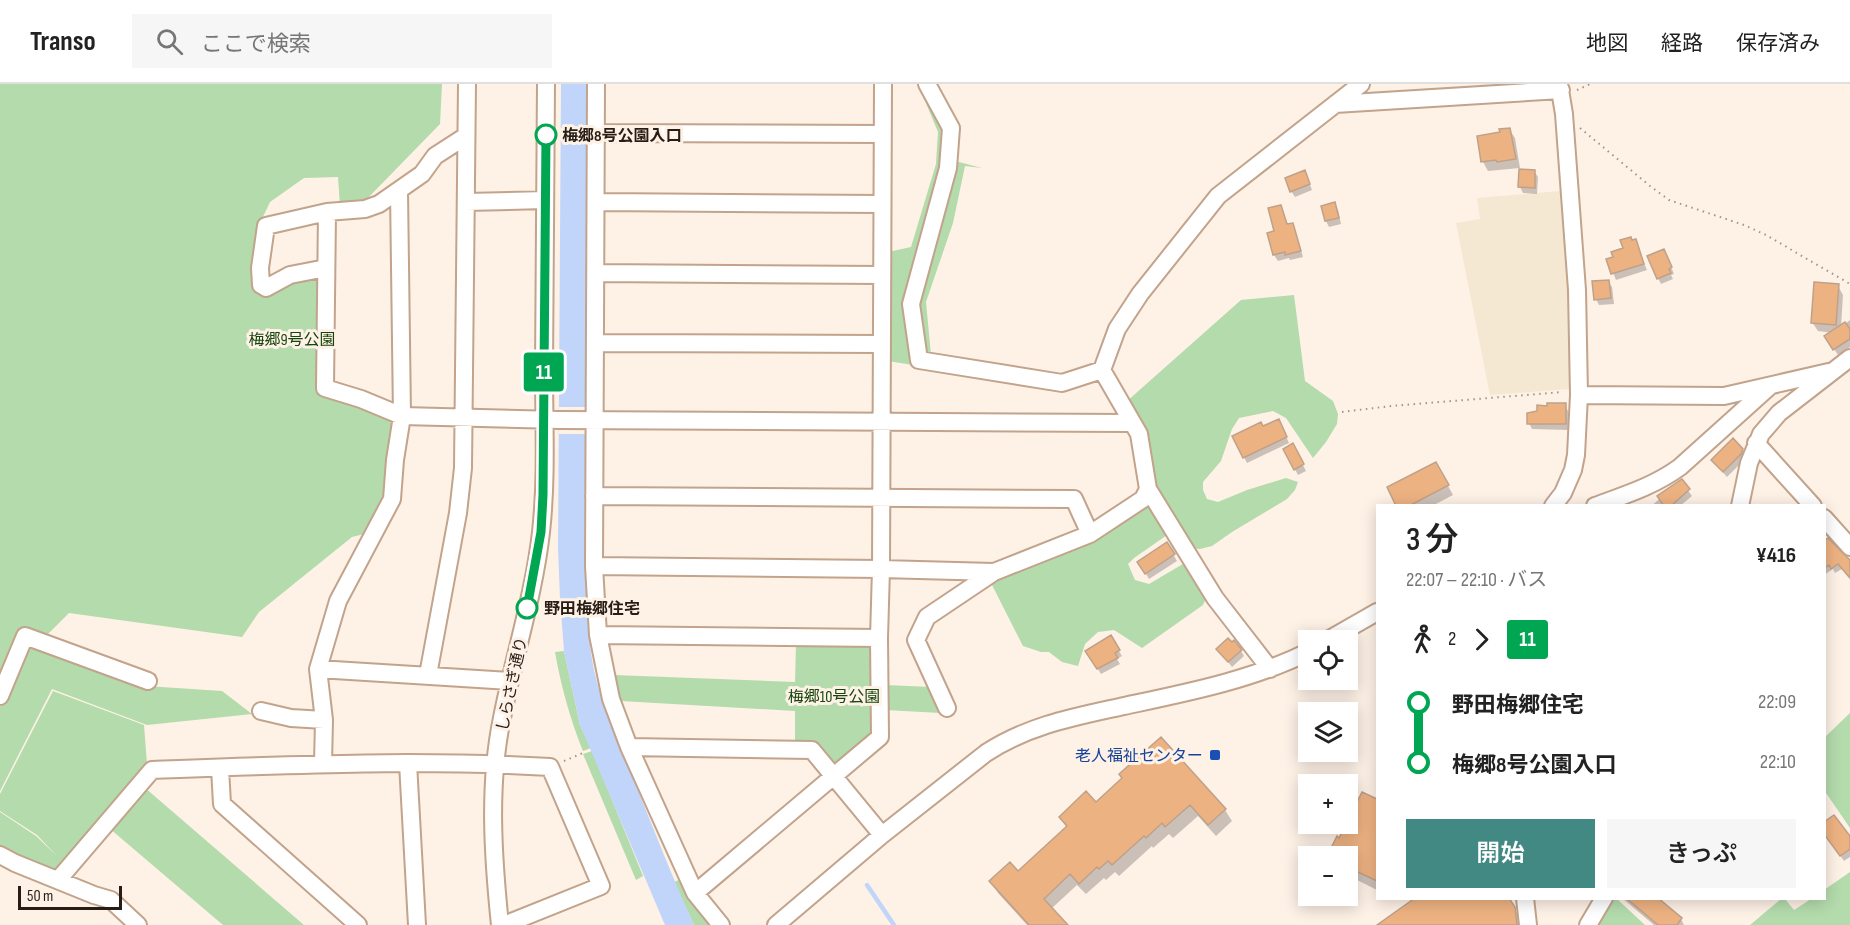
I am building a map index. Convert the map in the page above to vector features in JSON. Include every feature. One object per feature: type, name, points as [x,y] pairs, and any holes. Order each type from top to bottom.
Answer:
[{"type":"street","points":[[428,675],[458,513],[463,468],[467,84]]},
{"type":"street","name":"しらさぎ通り","points":[[502,925],[495,879],[493,824],[496,764],[501,720],[532,583],[541,532],[551,420],[545,200],[546,84]]},
{"type":"street","points":[[596,84],[596,343],[590,420],[598,635],[611,699],[629,747],[695,893],[722,925]]},
{"type":"street","points":[[695,893],[880,737],[883,84]]},
{"type":"street","points":[[927,84],[951,128],[948,168],[911,304],[919,360],[1062,383],[1102,370]]},
{"type":"street","points":[[1270,669],[1215,598],[1148,489],[1139,434],[1102,370],[1117,329],[1140,294],[1218,196],[1361,84]]},
{"type":"street","points":[[1400,84],[1415,98]]},
{"type":"street","points":[[1335,104],[1560,87],[1577,290],[1579,395],[1573,470],[1557,504]]},
{"type":"street","points":[[596,133],[882,134]]},
{"type":"street","points":[[326,268],[290,274],[266,288],[261,285],[260,268],[266,226],[327,212],[365,210],[379,204],[422,174],[435,156],[466,136]]},
{"type":"street","points":[[323,764],[324,720],[318,669],[338,601],[392,499],[402,416],[399,191]]},
{"type":"street","points":[[466,202],[545,200]]},
{"type":"street","points":[[597,202],[882,204]]},
{"type":"street","points":[[327,212],[325,388],[362,399],[402,416],[551,420],[1132,423]]},
{"type":"street","points":[[596,273],[882,275]]},
{"type":"street","points":[[596,343],[882,344]]},
{"type":"street","points":[[1740,504],[1749,463],[1756,443],[1768,424],[1850,358]]},
{"type":"street","points":[[1579,395],[1724,396],[1833,371]]},
{"type":"street","points":[[1600,504],[1646,487],[1680,467],[1771,385]]},
{"type":"street","points":[[1756,443],[1811,504]]},
{"type":"street","points":[[947,708],[916,640],[927,617],[994,572],[1090,534],[1143,498],[1148,489]]},
{"type":"street","points":[[594,496],[1074,500],[1090,534]]},
{"type":"street","points":[[1826,520],[1850,547]]},
{"type":"street","points":[[594,566],[994,572]]},
{"type":"street","points":[[1346,630],[1376,613]]},
{"type":"street","points":[[598,635],[879,638]]},
{"type":"street","points":[[0,696],[25,636],[148,681]]},
{"type":"street","points":[[776,925],[882,835],[986,753],[1023,732],[1064,719],[1180,694],[1270,669],[1298,656]]},
{"type":"street","points":[[318,669],[510,681]]},
{"type":"street","points":[[261,711],[291,718],[324,720]]},
{"type":"street","points":[[629,747],[812,750],[882,835]]},
{"type":"street","points":[[408,763],[417,925]]},
{"type":"street","points":[[58,880],[152,770],[408,763],[550,767],[601,886],[502,925]]},
{"type":"street","points":[[220,768],[222,804],[356,924]]},
{"type":"street","points":[[0,855],[111,900],[138,925]]},
{"type":"street","points":[[1525,900],[1528,925]]},
{"type":"street","points":[[1588,925],[1603,900]]},
{"type":"path","points":[[1564,114],[1669,200],[1744,225],[1766,235],[1850,284]]},
{"type":"path","points":[[1342,412],[1570,391],[1579,395]]},
{"type":"path","points":[[550,767],[583,753]]},
{"type":"shaded area","points":[[1561,191],[1569,298],[1569,389],[1490,395],[1456,223],[1480,219],[1477,198]]},
{"type":"green space","name":"梅郷9号公園","points":[[0,84],[442,84],[440,124],[363,203],[340,206],[338,177],[304,178],[270,202],[261,221],[254,280],[296,279],[315,275],[320,279],[319,391],[393,419],[396,425],[386,495],[368,533],[352,537],[259,612],[242,637],[69,613],[45,637],[21,627],[0,680]]},
{"type":"green space","points":[[918,84],[945,130],[942,165],[905,305],[913,365],[888,361],[888,252],[911,247],[936,164],[938,132]]},
{"type":"green space","points":[[955,161],[982,168],[965,166],[953,223],[926,302],[931,355],[924,350],[918,306]]},
{"type":"green space","points":[[1294,295],[1305,381],[1333,401],[1338,414],[1337,424],[1313,458],[1286,418],[1273,411],[1239,418],[1232,429],[1221,461],[1203,482],[1203,490],[1207,499],[1218,502],[1286,478],[1298,482],[1295,490],[1287,499],[1212,546],[1200,549],[1190,548],[1154,492],[1126,402],[1241,300]]},
{"type":"green space","points":[[1151,500],[1170,533],[1128,564],[1135,580],[1149,584],[1188,561],[1206,598],[1203,605],[1142,648],[1114,630],[1098,632],[1085,644],[1078,666],[1062,662],[1049,652],[1023,646],[991,583],[1006,574],[1098,539]]},
{"type":"green space","points":[[32,644],[146,686],[222,691],[252,714],[147,725],[52,689],[0,791],[0,707],[10,690],[26,646]]},
{"type":"green space","name":"梅郷10号公園","points":[[796,644],[869,645],[873,649],[872,734],[837,765],[830,764],[795,744],[795,711],[621,701],[614,675],[795,682]]},
{"type":"green space","points":[[564,651],[580,725],[591,748],[583,751],[566,702],[555,652]]},
{"type":"green space","points":[[885,685],[931,687],[941,713],[885,710]]},
{"type":"green space","points":[[53,691],[144,725],[147,764],[56,870],[51,872],[0,848],[0,812],[36,836],[57,856],[37,835],[0,811],[0,794]]},
{"type":"green space","points":[[1850,713],[1850,828],[1826,793],[1826,736]]},
{"type":"green space","points":[[592,751],[643,876],[636,880],[583,754]]},
{"type":"green space","points":[[144,787],[304,925],[223,925],[109,828]]},
{"type":"green space","points":[[1850,872],[1850,925],[1750,925],[1780,900],[1786,900],[1794,910],[1809,900],[1826,900],[1826,889]]},
{"type":"green space","points":[[679,880],[692,901],[712,925],[694,925],[674,882]]},
{"type":"green space","points":[[1608,900],[1618,900],[1645,925],[1592,925]]},
{"type":"water","points":[[561,84],[588,84],[585,548],[591,655],[597,684],[611,725],[694,925],[665,925],[580,725],[564,651],[558,548]]},
{"type":"pier","points":[[559,407],[587,407],[586,434],[559,434]]},
{"type":"building","points":[[1510,128],[1516,159],[1481,162],[1477,136]]},
{"type":"building","points":[[1519,169],[1535,170],[1535,188],[1518,187]]},
{"type":"building","points":[[1305,170],[1310,184],[1290,192],[1285,178]]},
{"type":"building","points":[[1335,202],[1339,218],[1325,221],[1321,206]]},
{"type":"building","points":[[1281,205],[1287,224],[1293,223],[1301,251],[1273,255],[1267,233],[1274,231],[1268,208]]},
{"type":"building","points":[[1631,237],[1632,240],[1636,239],[1644,264],[1611,274],[1606,259],[1613,257],[1611,252],[1623,248],[1620,240]]},
{"type":"building","points":[[1664,249],[1672,267],[1669,269],[1671,273],[1657,279],[1647,256]]},
{"type":"building","points":[[1609,280],[1611,298],[1594,300],[1592,281]]},
{"type":"building","points":[[1814,282],[1839,284],[1836,325],[1811,323]]},
{"type":"building","points":[[1845,322],[1850,329],[1850,339],[1833,350],[1824,336]]},
{"type":"building","points":[[1547,403],[1566,403],[1566,424],[1527,424],[1527,413],[1537,411],[1537,405],[1547,406]]},
{"type":"building","points":[[1279,419],[1287,437],[1243,458],[1232,436],[1261,422],[1263,426]]},
{"type":"building","points":[[1733,438],[1743,449],[1723,472],[1711,460]]},
{"type":"building","points":[[1293,443],[1304,464],[1294,470],[1283,449]]},
{"type":"building","points":[[1436,462],[1449,485],[1413,504],[1395,504],[1387,487]]},
{"type":"building","points":[[1682,479],[1690,489],[1673,504],[1663,504],[1657,496]]},
{"type":"building","points":[[1828,538],[1850,560],[1850,578],[1838,564],[1831,569],[1829,565],[1826,567],[1826,540]]},
{"type":"building","points":[[1167,542],[1175,554],[1145,574],[1137,562]]},
{"type":"building","points":[[1111,635],[1120,650],[1115,653],[1118,658],[1097,669],[1085,651]]},
{"type":"building","points":[[1228,638],[1232,642],[1234,640],[1242,650],[1228,662],[1216,649]]},
{"type":"building","points":[[1161,737],[1226,809],[1208,825],[1190,805],[1165,827],[1162,823],[1146,838],[1144,836],[1112,865],[1108,861],[1099,869],[1097,867],[1079,884],[1070,874],[1044,899],[1068,925],[1029,925],[989,881],[1010,862],[1018,871],[1067,826],[1059,817],[1086,791],[1096,802],[1122,778],[1119,774]]},
{"type":"building","points":[[1362,792],[1376,799],[1376,881],[1358,872],[1358,846],[1332,846],[1337,836],[1339,838],[1341,834],[1358,834],[1358,800]]},
{"type":"building","points":[[1834,815],[1850,836],[1850,849],[1840,856],[1826,837],[1826,821]]},
{"type":"building","points":[[1412,900],[1510,900],[1515,907],[1517,925],[1377,925]]},
{"type":"building","points":[[1628,900],[1660,900],[1682,918],[1677,925],[1658,925]]},
{"type":"waterway","points":[[867,885],[894,925]]},
{"type":"bus line","name":"11","points":[[527,608],[541,532],[543,495],[546,135]]},
{"type":"place","name":"梅郷8号公園入口","points":[[546,135]]},
{"type":"place","name":"野田梅郷住宅","points":[[527,608]]},
{"type":"place","name":"老人福祉センター","points":[[1215,755]]}]
